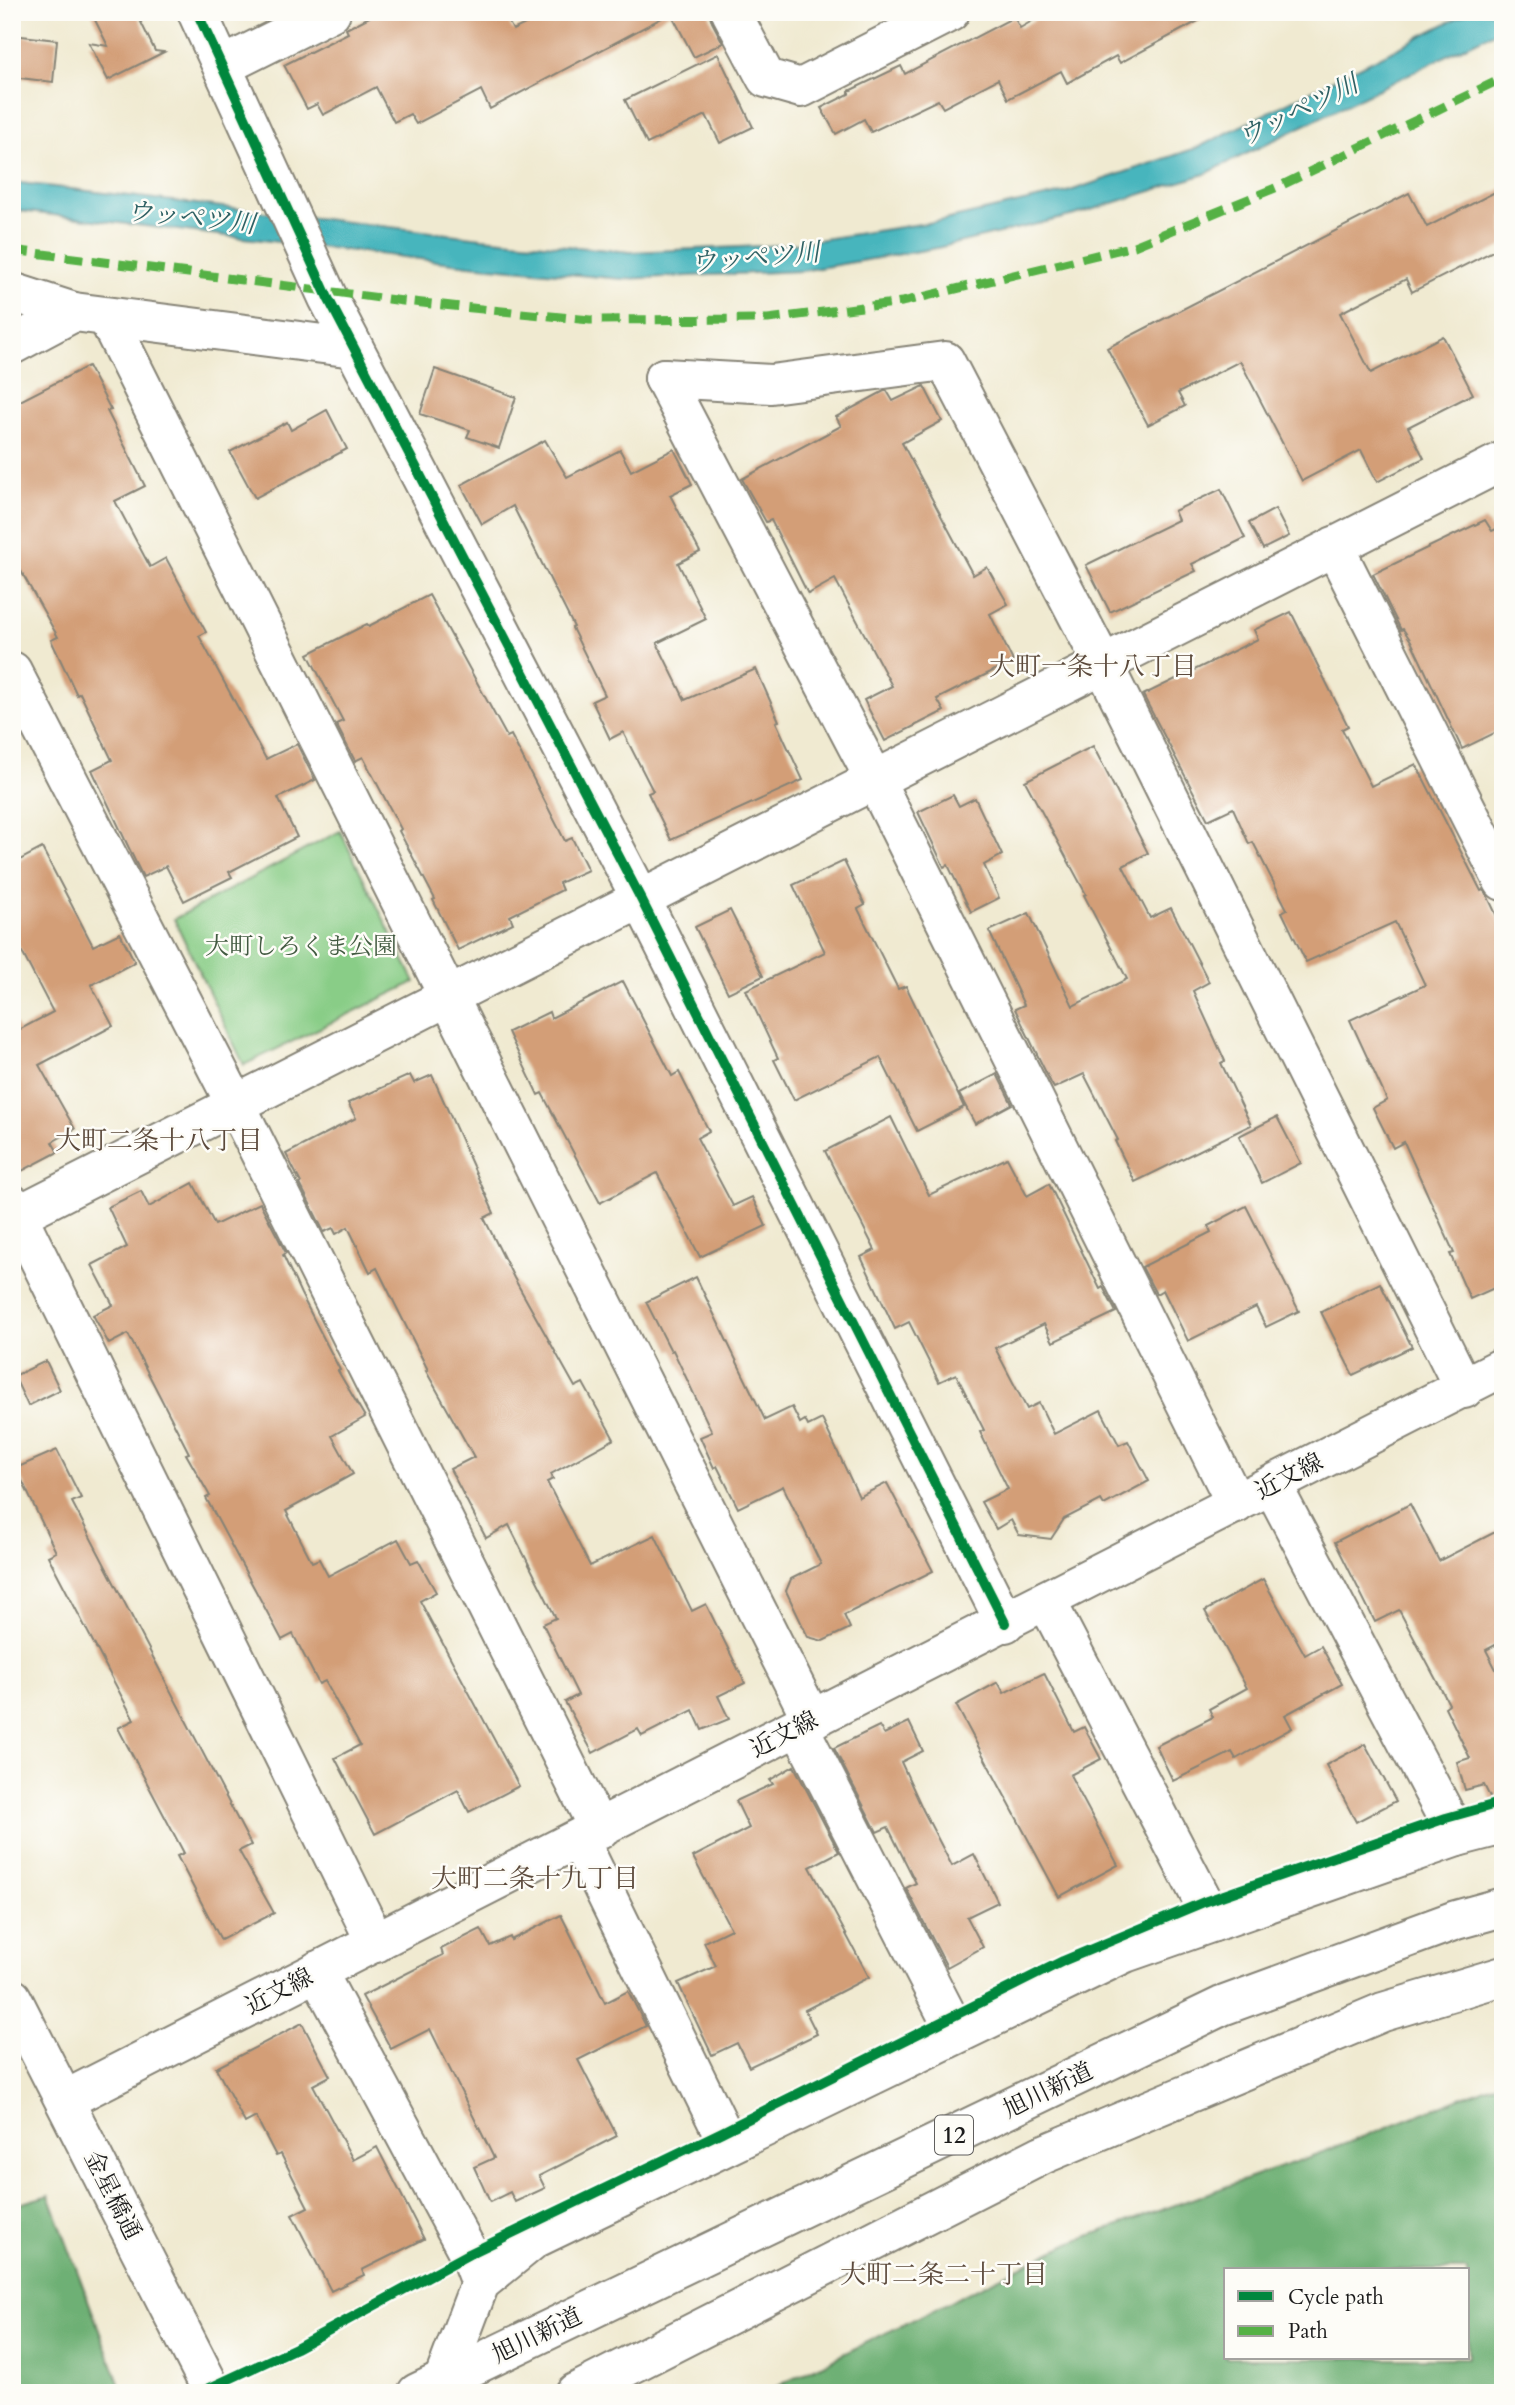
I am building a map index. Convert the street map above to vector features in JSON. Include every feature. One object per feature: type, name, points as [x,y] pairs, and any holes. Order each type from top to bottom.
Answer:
[{"type":"main road","points":[[197,12],[328,298],[641,899],[1005,1623]]},
{"type":"main road","points":[[223,66],[331,12]]},
{"type":"main road","points":[[731,12],[766,78],[801,88],[950,12]]},
{"type":"main road","points":[[12,292],[91,314],[354,348]]},
{"type":"main road","points":[[12,345],[91,314]]},
{"type":"main road","points":[[91,314],[448,996],[956,2033]]},
{"type":"main road","points":[[1236,1504],[875,780],[664,378],[771,383],[944,361],[1103,664],[1464,1389]]},
{"type":"main road","points":[[376,1942],[14,1212],[236,1105],[1503,461]]},
{"type":"main road","points":[[1334,546],[1503,880]]},
{"type":"main road","points":[[12,671],[236,1105],[589,1834],[728,2144]]},
{"type":"main road","name":"近文線","points":[[65,2100],[1503,1367]]},
{"type":"main road","points":[[1272,1485],[1457,1837]]},
{"type":"main road","points":[[1046,1600],[1214,1922]]},
{"type":"main road","points":[[430,2387],[480,2283],[534,2239],[1125,1953],[1457,1837],[1503,1825]]},
{"type":"main road","name":"旭川新道","points":[[430,2387],[1222,2006],[1456,1920],[1503,1908]]},
{"type":"main road","points":[[317,1972],[469,2254],[480,2283]]},
{"type":"main road","name":"12","points":[[575,2393],[1042,2155],[1383,2012],[1503,1976]]},
{"type":"main road","name":"金星橋通","points":[[12,1998],[213,2393]]},
{"type":"green space","name":"大町しろくま公園","points":[[340,831],[415,982],[244,1065],[174,919]]},
{"type":"green space","points":[[1503,2081],[1503,2393],[764,2393],[1069,2243],[1345,2144]]},
{"type":"green space","points":[[49,2195],[119,2383],[120,2393],[12,2393],[12,2206]]},
{"type":"water","name":"ウッペツ川","points":[[1469,12],[1503,12],[1503,28],[1205,174],[1075,215],[937,248],[801,271],[622,279],[469,265],[12,210],[12,182],[482,238],[630,252],[785,245],[940,221],[1067,192],[1199,147]]},
{"type":"building","points":[[91,12],[136,12],[155,51],[164,52],[108,80],[89,43],[108,46]]},
{"type":"building","points":[[379,12],[503,12],[513,30],[550,12],[709,12],[723,43],[694,57],[671,13],[490,109],[481,90],[416,124],[410,114],[394,122],[376,87],[323,115],[317,104],[307,109],[284,65],[348,33],[346,29]]},
{"type":"building","points":[[1048,12],[1215,12],[1120,63],[1116,56],[1067,83],[1061,71],[1008,99],[998,79],[943,108],[938,100],[871,132],[864,119],[836,134],[821,108],[901,66],[905,74],[1014,17],[1020,28]]},
{"type":"building","points":[[12,35],[57,40],[53,82],[12,77]]},
{"type":"building","points":[[718,54],[753,127],[720,143],[706,115],[647,144],[625,100]]},
{"type":"building","points":[[1503,188],[1503,246],[1412,292],[1406,279],[1340,313],[1371,373],[1443,336],[1473,394],[1408,427],[1424,458],[1377,482],[1361,450],[1302,481],[1240,361],[1178,393],[1185,406],[1148,425],[1107,348],[1409,193],[1427,227]]},
{"type":"building","points":[[88,366],[111,410],[107,411],[145,486],[115,501],[150,567],[166,558],[206,632],[199,636],[266,759],[297,744],[315,780],[278,798],[297,837],[229,872],[232,877],[184,901],[166,866],[143,877],[137,865],[92,770],[112,760],[51,640],[58,637],[12,555],[12,405]]},
{"type":"building","points":[[435,369],[516,397],[499,448],[467,437],[470,430],[420,414]]},
{"type":"building","points":[[924,386],[942,421],[902,443],[973,575],[987,567],[1008,604],[990,614],[1013,661],[937,699],[944,711],[885,741],[864,700],[892,686],[835,579],[808,594],[771,520],[766,522],[742,479],[841,426],[836,417],[884,391],[887,391],[893,401]]},
{"type":"building","points":[[327,410],[347,449],[255,498],[230,452],[287,422],[291,430]]},
{"type":"building","points":[[545,440],[567,477],[620,450],[631,471],[674,449],[692,484],[670,495],[700,552],[678,563],[706,619],[657,643],[685,700],[756,669],[779,721],[776,722],[803,780],[671,840],[648,793],[653,791],[623,732],[610,739],[592,701],[605,695],[513,506],[482,524],[461,485]]},
{"type":"building","points":[[1221,489],[1245,538],[1192,564],[1196,571],[1110,612],[1086,565],[1178,520],[1174,511]]},
{"type":"building","points":[[1275,509],[1289,536],[1263,549],[1249,523]]},
{"type":"building","points":[[1485,520],[1492,531],[1503,526],[1503,729],[1462,749],[1411,641],[1403,629],[1401,630],[1373,574]]},
{"type":"building","points":[[429,595],[507,737],[511,735],[565,841],[572,838],[588,870],[559,883],[562,890],[510,916],[513,923],[458,950],[399,831],[401,829],[363,757],[355,761],[336,724],[343,721],[308,654]]},
{"type":"building","points":[[1291,612],[1348,726],[1342,729],[1371,786],[1416,764],[1503,929],[1503,1284],[1470,1299],[1450,1254],[1454,1253],[1404,1142],[1393,1148],[1373,1108],[1387,1100],[1350,1020],[1425,985],[1395,922],[1306,962],[1282,912],[1287,909],[1253,842],[1249,844],[1233,808],[1208,820],[1143,695],[1258,639],[1254,630]]},
{"type":"building","points":[[1093,746],[1148,853],[1123,866],[1150,918],[1171,908],[1209,982],[1193,991],[1225,1061],[1221,1063],[1251,1125],[1135,1182],[1115,1141],[1118,1140],[1084,1074],[1054,1088],[1051,1083],[1015,1009],[1024,1005],[989,931],[1029,913],[1073,1006],[1127,979],[1084,895],[1086,894],[1025,781]]},
{"type":"building","points":[[953,795],[959,806],[975,798],[1002,855],[984,865],[999,898],[971,912],[948,865],[944,867],[918,812]]},
{"type":"building","points":[[42,848],[93,946],[120,933],[135,962],[91,985],[113,1026],[39,1065],[75,1129],[52,1142],[58,1152],[22,1171],[12,1153],[12,1018],[19,1030],[53,1012],[12,933],[12,864]]},
{"type":"building","points":[[844,861],[865,905],[858,909],[898,989],[906,986],[964,1107],[917,1131],[880,1057],[794,1100],[774,1060],[778,1058],[746,990],[825,952],[793,885]]},
{"type":"building","points":[[730,910],[763,976],[728,993],[695,927]]},
{"type":"building","points":[[623,981],[672,1076],[679,1072],[709,1131],[697,1138],[733,1206],[752,1197],[766,1226],[700,1257],[657,1173],[600,1203],[542,1093],[538,1095],[508,1032],[549,1012],[551,1018]]},
{"type":"building","points":[[997,1074],[1012,1104],[975,1124],[959,1094]]},
{"type":"building","points":[[410,1075],[414,1083],[432,1075],[494,1213],[484,1218],[514,1278],[575,1387],[583,1383],[614,1439],[551,1474],[553,1479],[547,1482],[590,1566],[655,1535],[692,1611],[706,1604],[745,1683],[718,1696],[729,1719],[702,1730],[693,1710],[642,1736],[638,1729],[593,1753],[565,1702],[578,1695],[543,1624],[556,1618],[509,1525],[486,1538],[450,1469],[474,1457],[426,1371],[428,1370],[377,1268],[370,1272],[348,1227],[336,1234],[333,1228],[324,1232],[300,1184],[286,1154],[356,1118],[348,1103]]},
{"type":"building","points":[[891,1117],[929,1195],[1007,1158],[1027,1196],[1049,1184],[1100,1289],[1103,1287],[1116,1312],[1053,1342],[1044,1324],[995,1348],[1027,1409],[1039,1403],[1054,1434],[1101,1410],[1119,1445],[1128,1441],[1149,1481],[1104,1505],[1101,1500],[1064,1519],[1051,1539],[1019,1535],[1011,1520],[996,1529],[981,1502],[1008,1489],[980,1432],[984,1430],[956,1374],[939,1382],[909,1322],[895,1329],[861,1257],[875,1250],[825,1151]]},
{"type":"building","points":[[1277,1117],[1301,1163],[1262,1183],[1239,1136]]},
{"type":"building","points":[[193,1183],[215,1225],[260,1203],[286,1253],[283,1255],[340,1370],[338,1371],[365,1417],[332,1436],[353,1474],[286,1511],[312,1562],[319,1559],[328,1576],[398,1539],[411,1563],[418,1560],[436,1592],[420,1601],[519,1786],[469,1812],[458,1790],[375,1834],[335,1758],[360,1745],[325,1681],[319,1684],[293,1634],[282,1640],[206,1498],[210,1496],[186,1454],[189,1453],[128,1334],[109,1344],[93,1315],[113,1305],[92,1265],[127,1247],[108,1207],[141,1191],[149,1207]]},
{"type":"building","points":[[1246,1206],[1299,1311],[1266,1327],[1256,1307],[1188,1341],[1163,1290],[1156,1294],[1142,1267],[1211,1232],[1208,1226]]},
{"type":"building","points":[[696,1277],[765,1420],[792,1407],[800,1423],[805,1420],[808,1426],[822,1419],[859,1497],[887,1483],[933,1571],[844,1615],[850,1628],[823,1641],[808,1637],[786,1591],[791,1579],[821,1564],[783,1486],[738,1508],[717,1466],[714,1468],[700,1437],[712,1432],[673,1350],[671,1351],[646,1302]]},
{"type":"building","points":[[1380,1283],[1412,1347],[1353,1375],[1321,1312]]},
{"type":"building","points":[[46,1361],[60,1390],[28,1406],[14,1376]]},
{"type":"building","points":[[57,1450],[81,1498],[72,1502],[251,1845],[239,1851],[274,1913],[221,1940],[177,1856],[184,1853],[118,1728],[134,1720],[48,1556],[56,1552],[16,1468]]},
{"type":"building","points":[[1410,1504],[1439,1561],[1503,1528],[1503,1641],[1486,1650],[1503,1683],[1503,1804],[1494,1805],[1484,1785],[1465,1790],[1457,1762],[1470,1758],[1445,1707],[1449,1704],[1399,1610],[1375,1622],[1335,1542]]},
{"type":"building","points":[[1263,1579],[1305,1655],[1321,1646],[1342,1684],[1285,1715],[1292,1728],[1236,1759],[1232,1752],[1173,1781],[1156,1746],[1213,1717],[1209,1709],[1247,1688],[1205,1611]]},
{"type":"building","points":[[1044,1673],[1074,1732],[1084,1727],[1101,1759],[1070,1775],[1118,1865],[1059,1897],[956,1705],[998,1682],[1004,1693]]},
{"type":"building","points":[[909,1722],[923,1751],[901,1762],[923,1810],[952,1866],[974,1854],[998,1902],[967,1917],[983,1947],[947,1967],[906,1888],[916,1883],[888,1827],[877,1832],[834,1748],[879,1726],[884,1734]]},
{"type":"building","points":[[1365,1744],[1396,1801],[1356,1822],[1326,1765]]},
{"type":"building","points":[[794,1766],[839,1852],[810,1867],[869,1977],[805,2010],[817,2034],[749,2067],[737,2043],[712,2055],[678,1983],[716,1966],[704,1942],[731,1929],[693,1857],[749,1828],[736,1801],[773,1784],[770,1780]]},
{"type":"building","points":[[561,1915],[605,2003],[628,1991],[646,2026],[578,2060],[617,2136],[539,2176],[545,2188],[515,2202],[510,2192],[490,2202],[474,2167],[494,2158],[430,2029],[391,2049],[362,1996],[443,1955],[441,1949],[481,1929],[490,1946],[510,1937],[511,1940]]},
{"type":"building","points":[[302,2023],[330,2076],[313,2085],[353,2160],[377,2147],[424,2239],[362,2270],[364,2275],[331,2291],[292,2215],[308,2207],[281,2154],[276,2156],[256,2117],[245,2123],[216,2068]]},
{"type":"marked path","points":[[12,250],[403,301],[590,320],[768,319],[902,302],[1134,246],[1280,186],[1503,78]]},
{"type":"cycle path","points":[[197,12],[328,298],[641,899],[1005,1623]]},
{"type":"cycle path","points":[[199,2393],[296,2348],[469,2254],[722,2132],[1063,1961],[1204,1902],[1446,1818],[1503,1802]]},
{"type":"district","name":"大町一条十八丁目","points":[[1093,666]]},
{"type":"district","name":"大町二条十八丁目","points":[[159,1140]]},
{"type":"district","name":"大町二条十九丁目","points":[[535,1878]]},
{"type":"district","name":"大町二条二十丁目","points":[[944,2274]]}]
